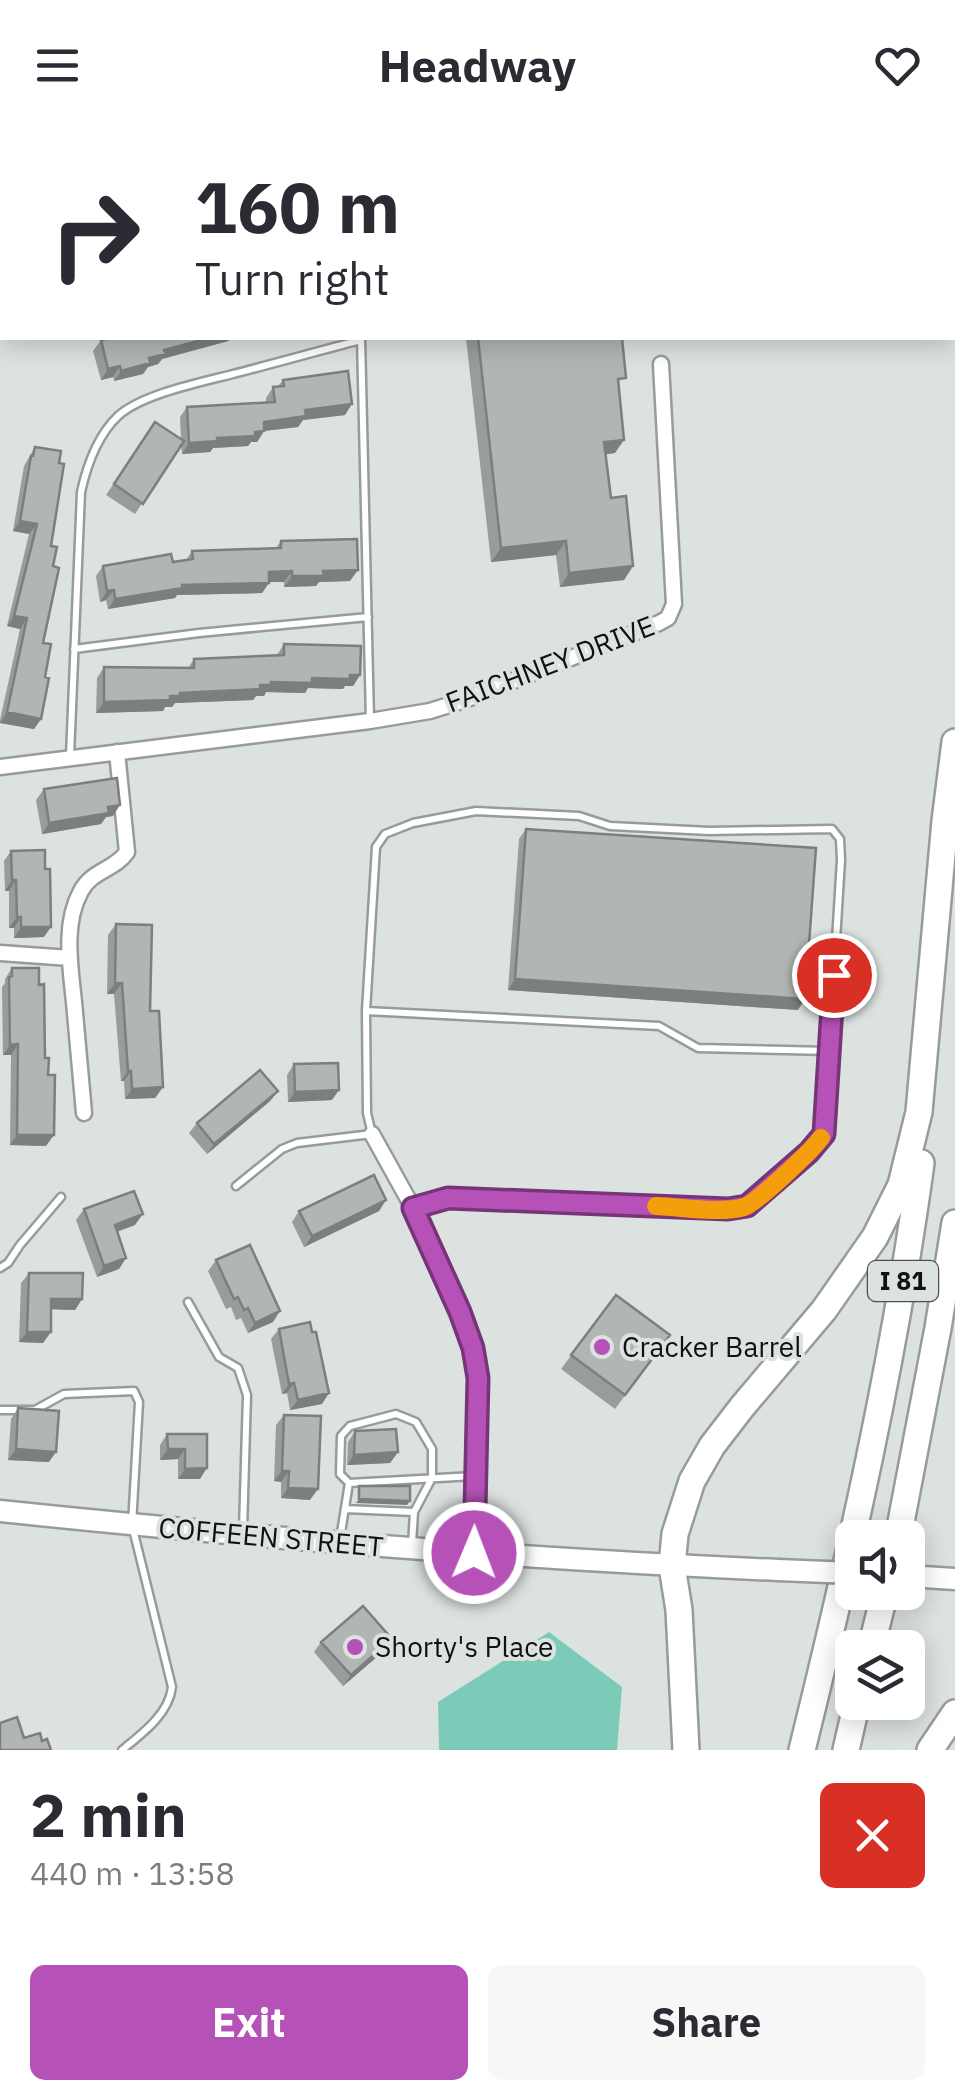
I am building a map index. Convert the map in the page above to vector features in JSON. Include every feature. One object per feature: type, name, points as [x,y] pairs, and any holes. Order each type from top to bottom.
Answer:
[{"type":"highway","points":[[686,1750],[672,1566],[676,1534],[692,1481],[712,1446],[824,1310],[875,1237],[901,1185],[919,1112],[955,742]]},
{"type":"highway","name":"I 81","points":[[802,1750],[845,1573],[898,1318],[928,1105],[950,897],[955,804]]},
{"type":"highway","name":"I 81","points":[[901,1520],[955,1223]]},
{"type":"highway","points":[[930,1750],[955,1713]]},
{"type":"highway","points":[[846,1750],[854,1720]]},
{"type":"main road","name":"COFFEEN STREET","points":[[0,1511],[242,1536],[672,1566],[835,1573]]},
{"type":"main road","points":[[925,1577],[950,1579]]},
{"type":"street","name":"FAICHNEY DRIVE","points":[[0,766],[430,711],[668,618],[674,604],[661,364]]},
{"type":"street","points":[[84,1113],[70,958],[73,910],[94,874],[127,852],[117,752]]},
{"type":"street","points":[[0,953],[70,958]]},
{"type":"street","points":[[372,1134],[413,1208],[473,1348],[478,1378],[474,1553]]},
{"type":"lane","points":[[70,758],[81,492],[86,467],[101,439],[119,416],[142,401],[357,340]]},
{"type":"lane","points":[[361,340],[370,721]]},
{"type":"lane","points":[[74,649],[368,617]]},
{"type":"lane","points":[[236,1186],[282,1148],[372,1134],[367,1113],[366,1011],[376,847],[385,834],[413,822],[476,811],[579,816],[610,826],[689,830],[832,829],[840,839],[841,860],[830,1052],[824,1134],[809,1152],[747,1206],[728,1209],[448,1198],[413,1208]]},
{"type":"lane","points":[[366,1011],[659,1026],[698,1048],[830,1052]]},
{"type":"lane","points":[[0,1268],[62,1197]]},
{"type":"lane","points":[[188,1302],[219,1357],[238,1368],[248,1394],[242,1536]]},
{"type":"lane","points":[[0,1410],[35,1410],[64,1394],[134,1391],[139,1402],[132,1525],[172,1687],[170,1700],[154,1722],[122,1750]]},
{"type":"lane","points":[[412,1548],[414,1512],[432,1478],[432,1449],[416,1422],[396,1414],[350,1426],[341,1436],[340,1474],[349,1483],[382,1485],[404,1480],[432,1478],[476,1476]]},
{"type":"lane","points":[[397,1489],[404,1480]]},
{"type":"lane","points":[[340,1543],[349,1483]]},
{"type":"lane","points":[[345,1508],[414,1512]]},
{"type":"green space","points":[[549,1632],[622,1687],[617,1750],[439,1750],[438,1702]]},
{"type":"building","points":[[101,340],[202,340],[164,350],[166,354],[149,358],[150,363],[121,371],[120,366],[108,369]]},
{"type":"building","points":[[478,340],[622,340],[626,378],[618,379],[624,440],[604,442],[611,498],[626,496],[633,566],[569,573],[566,541],[501,548]]},
{"type":"building","points":[[348,371],[352,404],[305,410],[306,416],[264,422],[264,431],[255,432],[255,436],[189,443],[187,407],[275,402],[273,387],[284,386],[283,380]]},
{"type":"building","points":[[155,422],[184,441],[143,504],[114,484]]},
{"type":"building","points":[[35,447],[61,451],[59,463],[64,464],[51,546],[57,547],[53,566],[59,568],[43,643],[51,644],[41,719],[7,712],[27,618],[14,616],[37,524],[20,521]]},
{"type":"building","points":[[357,539],[358,570],[323,571],[324,576],[269,572],[269,583],[182,585],[183,588],[115,599],[114,590],[107,591],[103,566],[171,554],[173,562],[193,559],[192,551],[281,548],[281,541]]},
{"type":"building","points":[[284,644],[361,646],[360,675],[350,675],[350,679],[312,678],[312,683],[271,682],[260,685],[260,689],[180,693],[170,696],[170,700],[104,702],[104,667],[194,668],[194,659],[284,655]]},
{"type":"building","points":[[117,778],[120,805],[108,807],[109,813],[49,823],[44,789]]},
{"type":"building","points":[[526,829],[816,848],[805,999],[515,979]]},
{"type":"building","points":[[45,850],[45,869],[50,869],[51,927],[21,927],[11,851]]},
{"type":"building","points":[[116,924],[152,925],[150,1011],[159,1011],[163,1087],[132,1089],[122,983],[115,983]]},
{"type":"building","points":[[12,968],[39,968],[39,985],[44,984],[45,1058],[49,1058],[48,1075],[55,1075],[54,1135],[17,1135],[18,1044],[10,1045]]},
{"type":"building","points":[[338,1063],[339,1090],[295,1092],[294,1064]]},
{"type":"building","points":[[260,1070],[278,1091],[214,1144],[197,1123]]},
{"type":"building","points":[[374,1175],[386,1200],[312,1236],[299,1211]]},
{"type":"building","points":[[134,1191],[143,1214],[115,1225],[126,1258],[104,1266],[84,1209]]},
{"type":"building","points":[[250,1245],[280,1311],[255,1323],[248,1308],[244,1310],[238,1297],[234,1299],[216,1260]]},
{"type":"building","points":[[29,1273],[83,1273],[82,1299],[51,1299],[51,1332],[27,1332]]},
{"type":"building","points":[[616,1295],[670,1335],[625,1395],[571,1355]]},
{"type":"building","points":[[310,1322],[312,1332],[316,1332],[329,1393],[298,1400],[294,1383],[289,1384],[279,1329]]},
{"type":"building","points":[[18,1408],[59,1411],[56,1452],[16,1449]]},
{"type":"building","points":[[284,1415],[321,1416],[318,1489],[288,1488],[289,1471],[282,1471]]},
{"type":"building","points":[[396,1429],[398,1452],[354,1455],[355,1431]]},
{"type":"building","points":[[167,1434],[207,1434],[207,1468],[185,1469],[185,1449],[168,1449]]},
{"type":"building","points":[[359,1486],[410,1486],[410,1501],[359,1499]]},
{"type":"building","points":[[363,1606],[392,1639],[351,1675],[321,1642]]},
{"type":"building","points":[[17,1717],[24,1738],[40,1733],[51,1750],[0,1750],[0,1723]]},
{"type":"slow traffic","points":[[656,1206],[747,1206],[821,1138]]},
{"type":"place","name":"Cracker Barrel","points":[[602,1347]]},
{"type":"place","name":"Shorty's Place","points":[[355,1647]]},
{"type":"route","points":[[474,1553],[478,1378],[473,1348],[413,1208],[448,1198],[728,1209],[747,1206],[824,1134],[834,975]]}]
